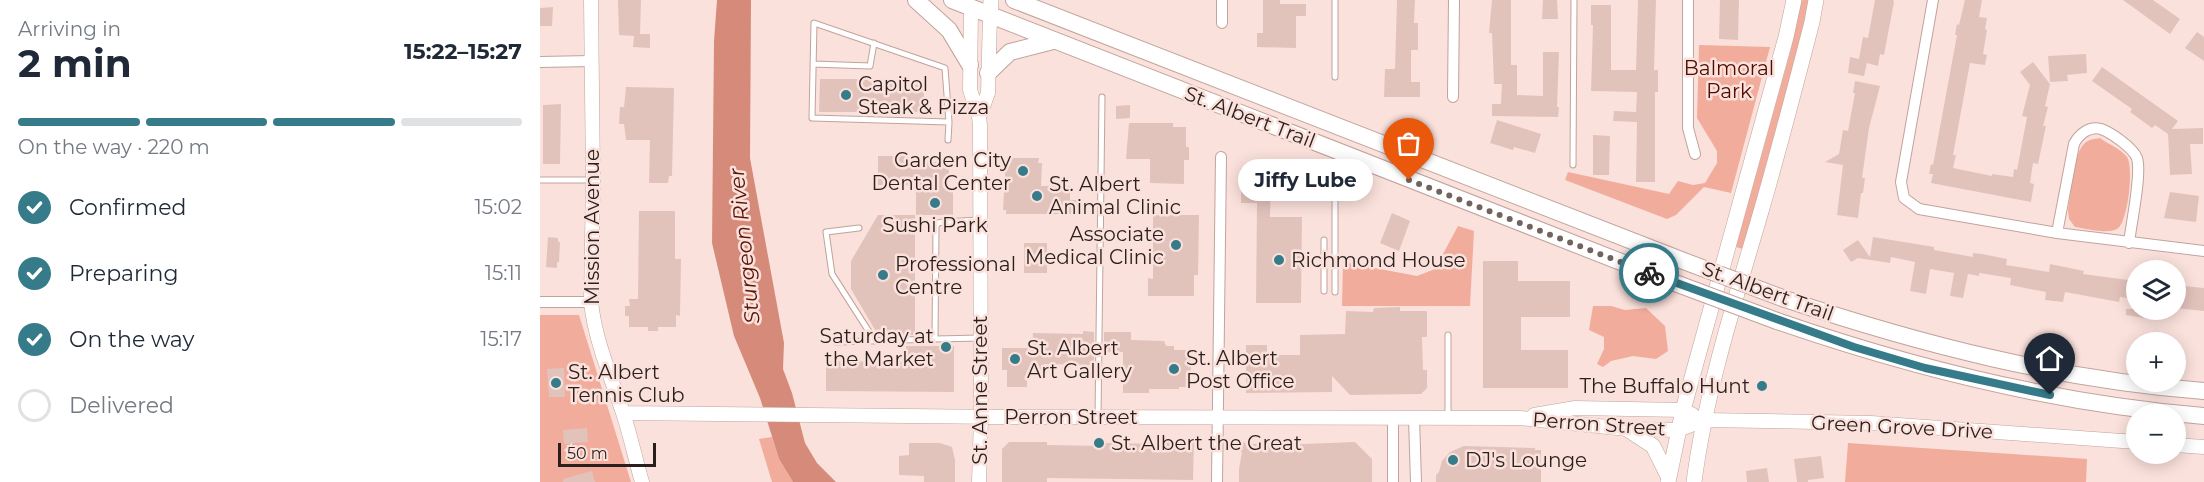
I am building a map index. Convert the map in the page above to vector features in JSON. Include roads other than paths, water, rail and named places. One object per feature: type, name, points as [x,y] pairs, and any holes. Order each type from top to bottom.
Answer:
[{"type":"main road","points":[[916,0],[949,30],[970,65]]},
{"type":"main road","name":"St. Albert Trail","points":[[952,0],[990,8],[1053,41],[1667,280],[1777,321],[1864,350],[1987,383],[2119,406],[2204,416]]},
{"type":"main road","name":"St. Albert Trail","points":[[1014,0],[1681,260],[1785,299],[1869,327],[1994,360],[2125,382],[2204,391]]},
{"type":"main road","points":[[1045,0],[1065,20]]},
{"type":"main road","points":[[1668,479],[1683,410],[1786,37],[1794,0]]},
{"type":"main road","points":[[1694,482],[1704,420],[1812,22],[1816,0]]},
{"type":"main road","points":[[988,74],[1010,52],[1053,41]]},
{"type":"main road","points":[[1627,429],[1653,446],[1668,479]]},
{"type":"street","name":"Mission Avenue","points":[[591,0],[593,180],[591,302],[593,322],[603,358],[623,412],[642,482]]},
{"type":"street","points":[[1222,0],[1222,23]]},
{"type":"street","points":[[1453,97],[1454,0]]},
{"type":"street","points":[[1688,0],[1688,128],[1695,154]]},
{"type":"street","points":[[1933,0],[1901,182],[1904,198],[1919,209],[2057,233],[2204,251]]},
{"type":"street","name":"St. Anne Street","points":[[971,4],[970,90],[979,117],[981,220],[979,482]]},
{"type":"street","name":"St. Anne Street","points":[[979,117],[988,93],[990,8]]},
{"type":"street","points":[[540,62],[592,61]]},
{"type":"street","points":[[2057,233],[2074,144],[2083,132],[2101,129],[2128,146],[2138,161],[2129,243]]},
{"type":"street","points":[[1217,482],[1221,157]]},
{"type":"street","points":[[540,302],[591,302]]},
{"type":"street","name":"Perron Street","points":[[1520,418],[1575,408],[1683,410],[1704,420]]},
{"type":"street","name":"Perron Street","points":[[623,412],[981,417],[1520,418],[1627,429],[1678,430],[1704,420]]},
{"type":"street","points":[[1393,417],[1394,482]]},
{"type":"street","points":[[1414,418],[1416,482]]},
{"type":"street","name":"Green Grove Drive","points":[[1704,420],[1871,423],[2126,441]]},
{"type":"street","points":[[2186,446],[2204,447]]},
{"type":"lane","points":[[1335,0],[1335,77]]},
{"type":"lane","points":[[1573,165],[1574,0]]},
{"type":"lane","points":[[948,140],[949,122],[945,68],[814,23],[812,118],[949,122]]},
{"type":"lane","points":[[813,63],[870,66],[874,43]]},
{"type":"lane","points":[[1098,417],[1102,98]]},
{"type":"lane","points":[[1335,292],[1335,193],[1345,154]]},
{"type":"lane","points":[[540,180],[593,180]]},
{"type":"lane","points":[[1279,191],[1335,193]]},
{"type":"lane","points":[[935,339],[936,226],[943,222],[981,220]]},
{"type":"lane","points":[[859,228],[826,232],[832,274],[875,341]]},
{"type":"lane","points":[[1323,291],[1324,240]]},
{"type":"lane","points":[[1324,270],[1335,270]]},
{"type":"lane","points":[[1448,335],[1448,417]]},
{"type":"lane","points":[[836,342],[981,338]]},
{"type":"water","name":"Sturgeon River","points":[[717,0],[751,0],[750,158],[784,343],[783,369],[805,443],[817,463],[836,482],[793,482],[779,459],[760,398],[734,336],[712,243],[714,41]]},
{"type":"place","name":"Capitol Steak & Pizza","points":[[846,95]]},
{"type":"place","name":"Garden City Dental Center","points":[[1023,171]]},
{"type":"place","name":"Jiffy Lube","points":[[1409,180]]},
{"type":"place","name":"St. Albert Animal Clinic","points":[[1037,196]]},
{"type":"place","name":"Sushi Park","points":[[935,203]]},
{"type":"place","name":"Associate Medical Clinic","points":[[1176,245]]},
{"type":"place","name":"Richmond House","points":[[1279,260]]},
{"type":"place","name":"Professional Centre","points":[[883,275]]},
{"type":"place","name":"Saturday at the Market","points":[[946,347]]},
{"type":"place","name":"St. Albert Art Gallery","points":[[1015,359]]},
{"type":"place","name":"St. Albert Post Office","points":[[1174,369]]},
{"type":"place","name":"St. Albert Tennis Club","points":[[556,383]]},
{"type":"place","name":"The Buffalo Hunt","points":[[1762,386]]},
{"type":"place","name":"St. Albert the Great","points":[[1099,443]]},
{"type":"place","name":"DJ's Lounge","points":[[1453,460]]},
{"type":"park label","name":"Balmoral Park","points":[[1729,80]]}]
